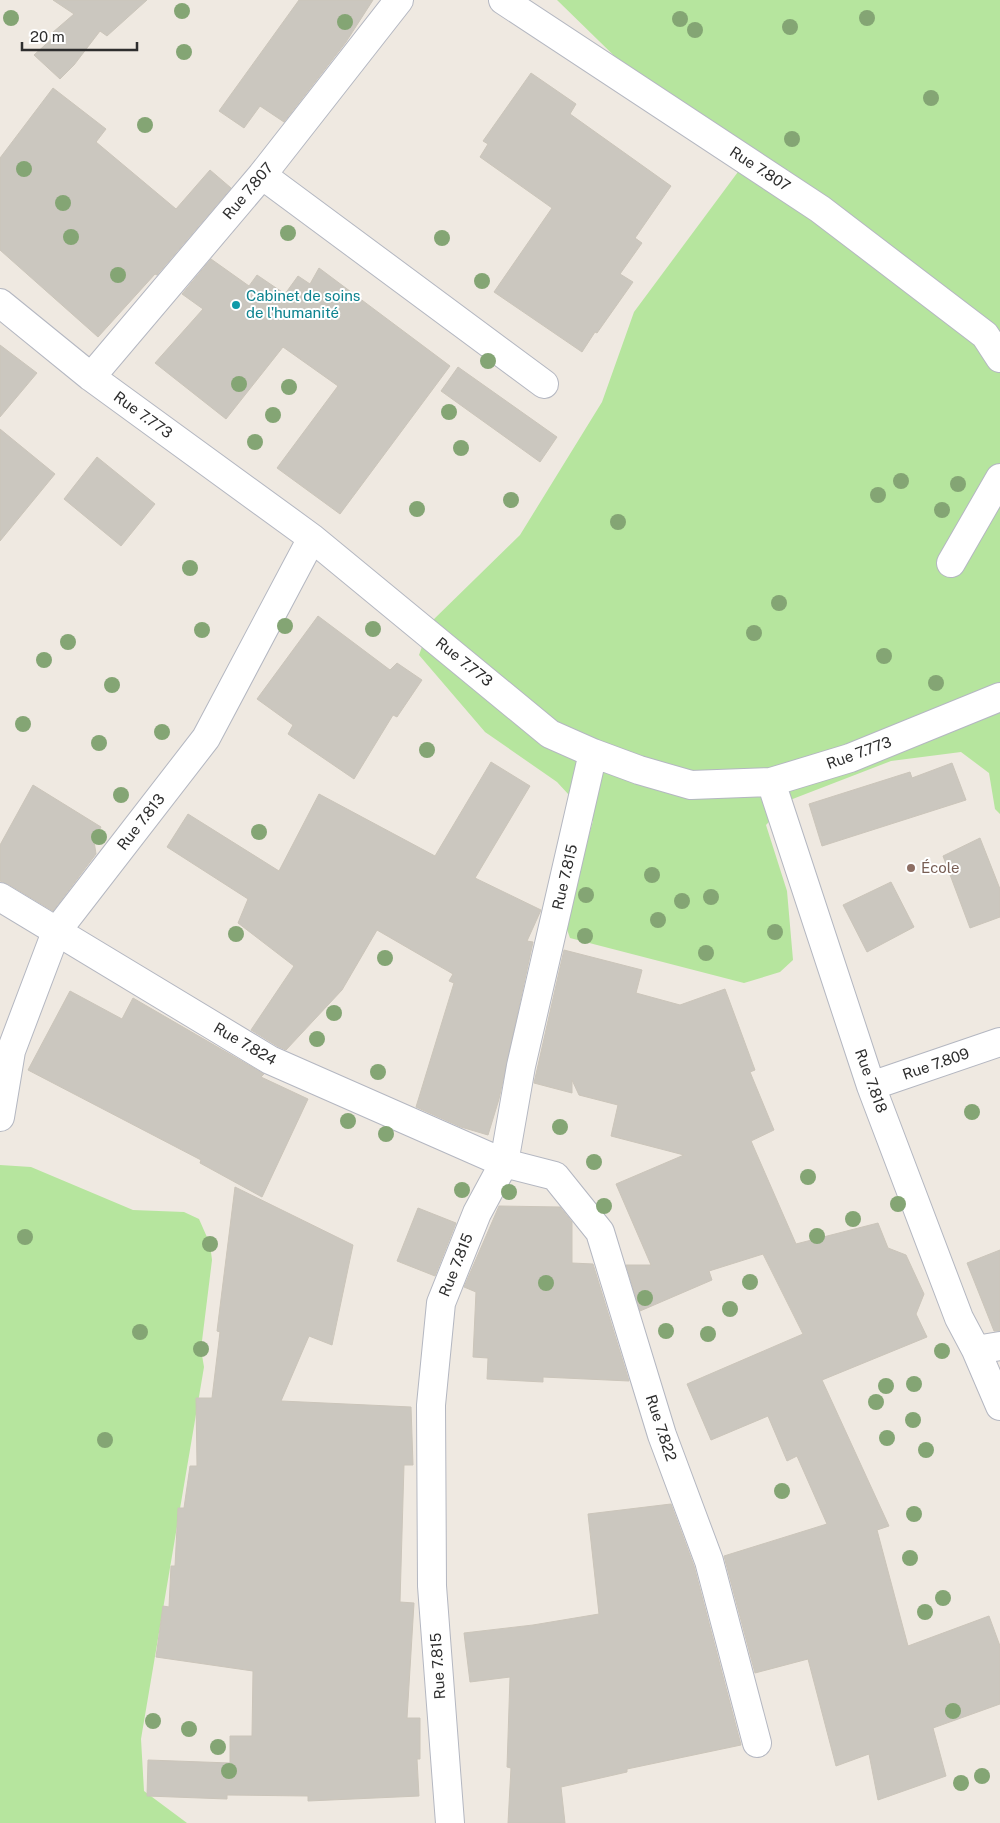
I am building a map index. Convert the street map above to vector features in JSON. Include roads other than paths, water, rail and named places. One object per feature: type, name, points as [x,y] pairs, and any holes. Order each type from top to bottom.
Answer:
[{"type":"street","name":"Rue 7.807","points":[[91,377],[262,175],[399,0]]},
{"type":"street","name":"Rue 7.807","points":[[503,0],[820,209],[985,335],[1000,358]]},
{"type":"street","points":[[262,175],[544,384]]},
{"type":"street","name":"Rue 7.773","points":[[0,303],[91,377],[312,538],[550,734],[593,753],[639,770],[691,785],[771,782],[850,758],[1000,697]]},
{"type":"street","points":[[951,563],[1000,478]]},
{"type":"street","name":"Rue 7.813","points":[[0,1117],[11,1051],[56,932],[206,738],[312,538]]},
{"type":"street","name":"Rue 7.815","points":[[450,1823],[432,1586],[430,1405],[441,1303],[478,1213],[504,1163],[521,1066],[593,753]]},
{"type":"street","name":"Rue 7.818","points":[[771,782],[871,1086],[959,1318],[988,1348],[1000,1406]]},
{"type":"street","name":"Rue 7.824","points":[[0,897],[270,1060],[504,1163]]},
{"type":"street","name":"Rue 7.809","points":[[871,1086],[1000,1042]]},
{"type":"street","name":"Rue 7.822","points":[[504,1163],[555,1176],[600,1232],[662,1435],[708,1561],[757,1743]]},
{"type":"place","name":"Cabinet de soins de l'humanité","points":[[236,305]]},
{"type":"place","name":"École","points":[[911,868]]}]
